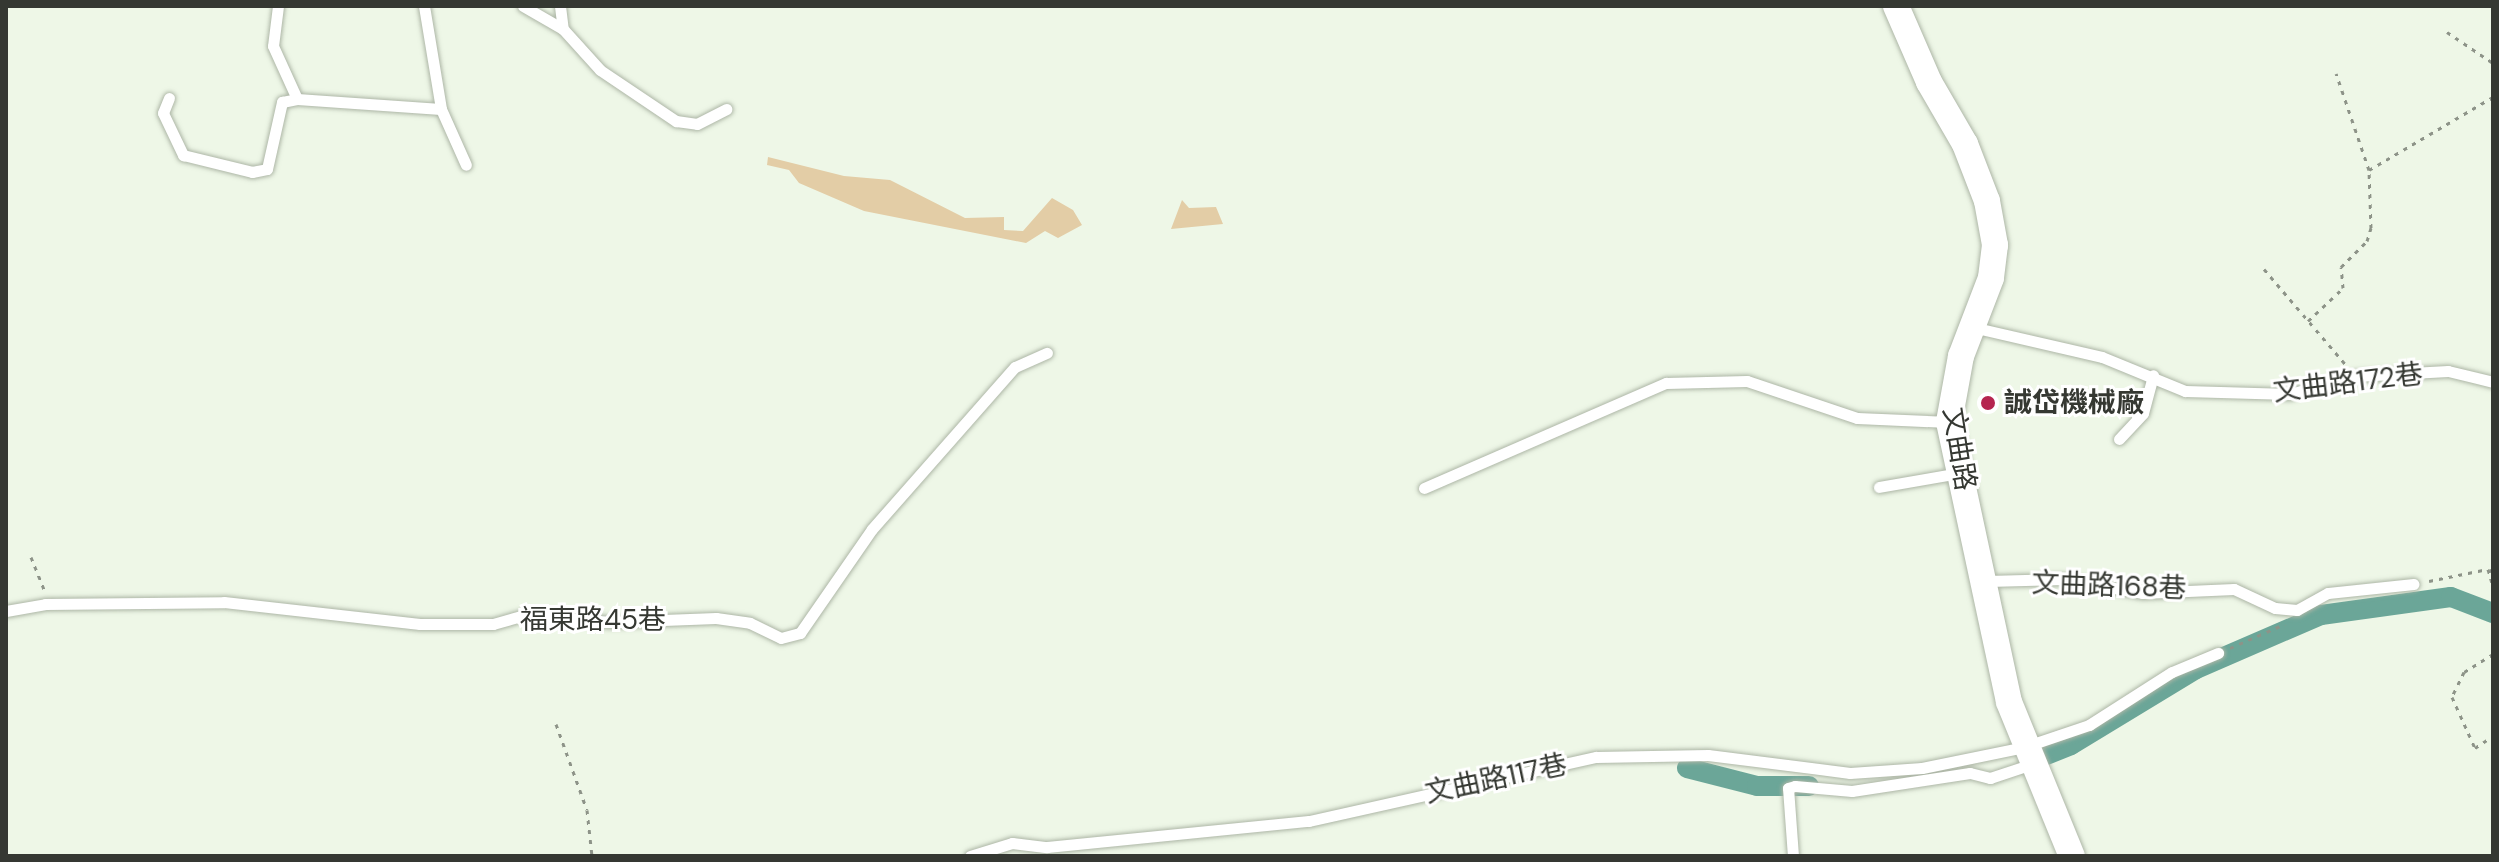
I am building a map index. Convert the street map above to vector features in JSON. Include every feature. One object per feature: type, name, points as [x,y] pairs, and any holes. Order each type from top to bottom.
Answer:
[{"type":"street","name":"文曲路","points":[[1896,6],[1929,82],[1965,144],[1987,201],[1995,245],[1991,278],[1971,327],[1950,396],[1949,422],[1987,581],[2009,702],[2028,755],[2072,856]]},
{"type":"lane","points":[[278,6],[273,46],[297,99]]},
{"type":"lane","points":[[424,6],[441,109],[466,165]]},
{"type":"lane","points":[[523,6],[563,29],[600,70],[676,121],[697,124],[726,109]]},
{"type":"lane","points":[[560,6],[563,29]]},
{"type":"lane","points":[[169,98],[163,113],[183,155],[252,172],[267,169],[282,102],[297,99],[441,109]]},
{"type":"lane","name":"文曲路172巷","points":[[1971,327],[2057,345],[2153,375],[2185,391],[2290,394],[2355,376],[2448,371],[2493,382]]},
{"type":"lane","name":"福東路45巷","points":[[6,611],[45,604],[224,602],[420,624],[493,624],[524,615],[611,622],[716,618],[750,623],[781,638],[791,636],[800,633],[872,529],[1015,367],[1047,353]]},
{"type":"lane","points":[[2119,439],[2143,413],[2153,375]]},
{"type":"lane","points":[[1424,488],[1666,383],[1747,381],[1857,418],[1949,422]]},
{"type":"lane","points":[[1879,487],[1960,473]]},
{"type":"lane","name":"文曲路168巷","points":[[1987,581],[2063,579],[2142,593],[2234,589],[2275,608],[2297,610]]},
{"type":"lane","points":[[2297,610],[2328,593],[2414,584]]},
{"type":"lane","points":[[1793,856],[1788,788],[1852,791],[1970,773],[1990,778],[2089,725],[2172,672],[2218,653]]},
{"type":"lane","name":"文曲路117巷","points":[[970,856],[1012,843],[1047,847],[1309,821],[1596,757],[1708,755],[1850,773],[2028,755]]},
{"type":"path","points":[[2447,32],[2493,63]]},
{"type":"path","points":[[2308,321],[2343,288],[2341,267],[2367,241],[2369,170],[2336,73]]},
{"type":"path","points":[[2369,170],[2493,97]]},
{"type":"path","points":[[2264,269],[2355,376]]},
{"type":"path","points":[[31,557],[44,583],[45,604]]},
{"type":"path","points":[[2414,584],[2491,570],[2493,587]]},
{"type":"path","points":[[2218,653],[2295,619],[2297,610]]},
{"type":"path","points":[[2493,654],[2464,672],[2452,697],[2475,748],[2493,736]]},
{"type":"path","points":[[556,724],[587,810],[592,856]]},
{"type":"shaded area","points":[[768,157],[844,176],[890,180],[965,218],[1004,217],[1004,230],[1023,231],[1052,198],[1073,210],[1082,225],[1058,238],[1045,231],[1026,243],[864,211],[799,183],[789,170],[767,165]]},
{"type":"shaded area","points":[[1182,200],[1189,208],[1216,207],[1223,224],[1171,229]]},
{"type":"waterway","points":[[2029,762],[2071,745],[2196,669],[2321,615],[2451,597],[2493,613]]},
{"type":"waterway","points":[[1687,768],[1757,786],[1809,786]]},
{"type":"place","name":"誠岱機械廠","points":[[1988,403]]}]
